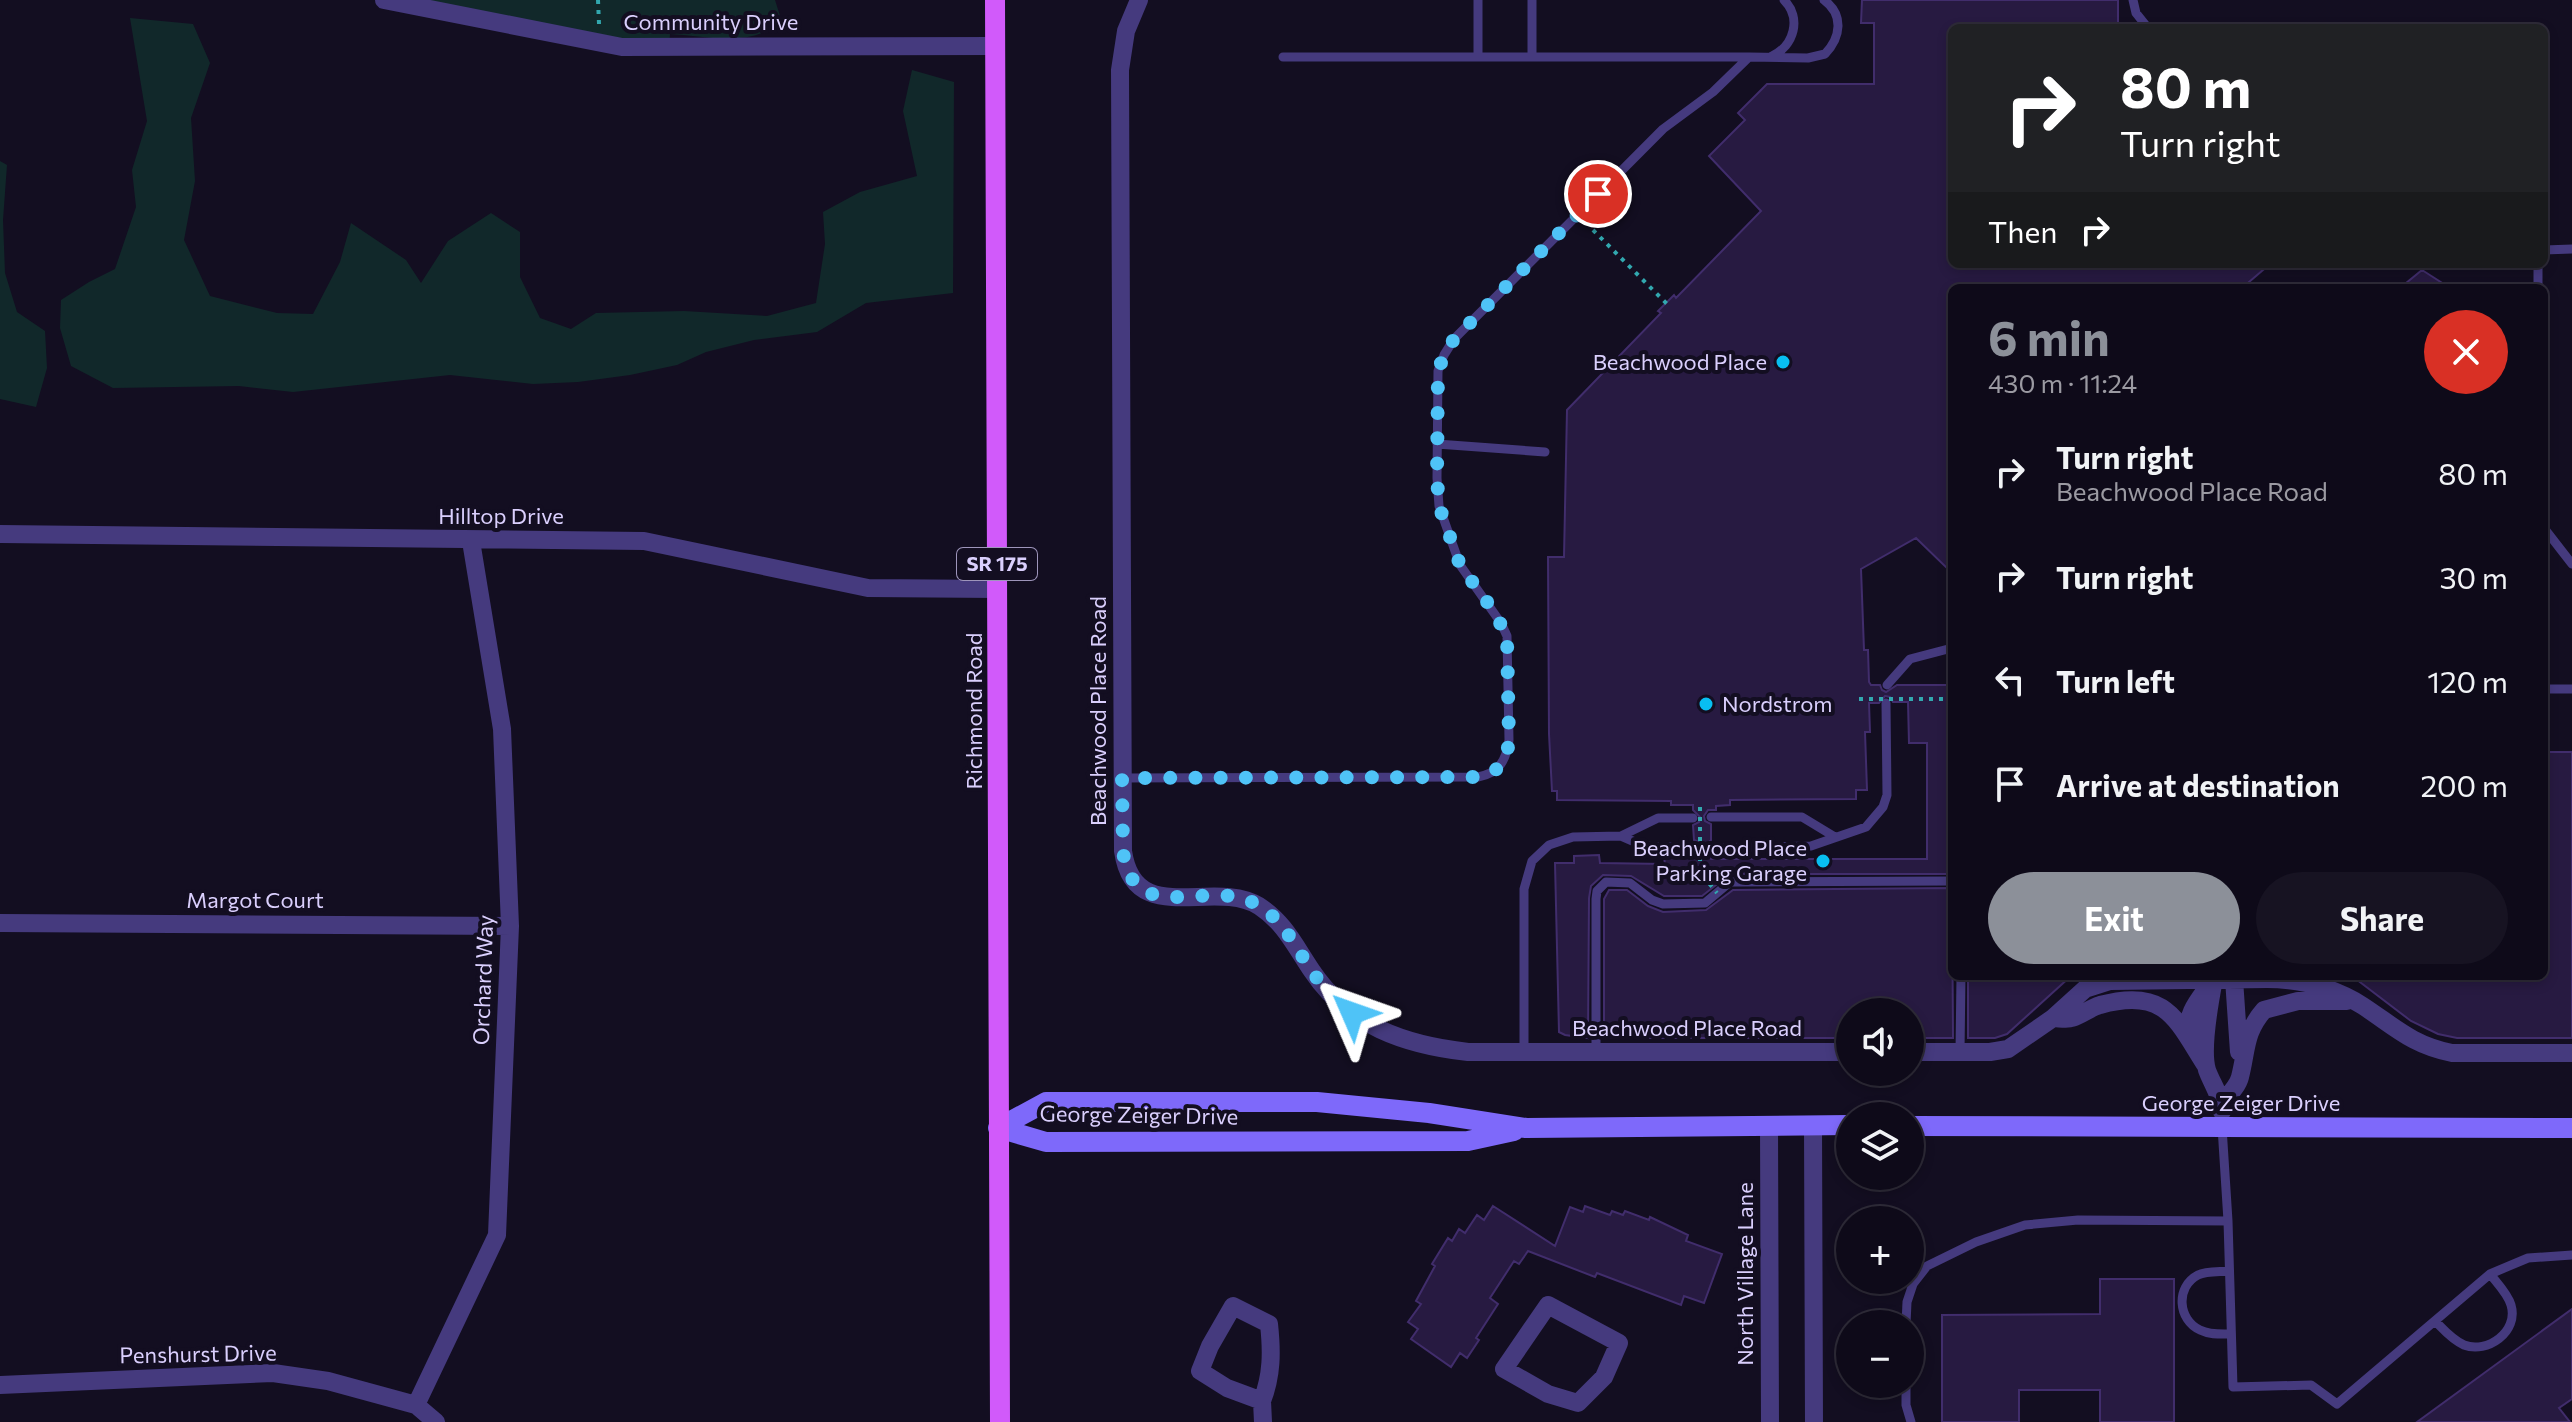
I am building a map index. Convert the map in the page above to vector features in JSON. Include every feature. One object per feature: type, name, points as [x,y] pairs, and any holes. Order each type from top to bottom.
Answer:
[{"type":"main road","name":"Richmond Road","points":[[995,0],[1000,1422]]},
{"type":"street","name":"Community Drive","points":[[384,0],[622,47],[995,46]]},
{"type":"street","name":"Beachwood Place Road","points":[[1139,0],[1126,31],[1120,70],[1122,778],[1124,863],[1128,874],[1142,890],[1165,897],[1241,898],[1261,907],[1286,928],[1315,976],[1332,997],[1385,1034],[1441,1049],[1524,1053],[1836,1052]]},
{"type":"street","name":"Hilltop Drive","points":[[0,534],[644,541],[868,588],[997,589]]},
{"type":"street","name":"Orchard Way","points":[[416,1405],[497,1235],[510,926],[502,729],[471,541]]},
{"type":"street","name":"Margot Court","points":[[0,923],[510,926]]},
{"type":"street","points":[[1924,1052],[2008,1049],[2096,984],[2120,980]]},
{"type":"street","points":[[2189,1040],[2189,1013],[2213,980]]},
{"type":"street","points":[[2206,1066],[2209,1004],[2214,980]]},
{"type":"street","points":[[2234,980],[2241,1071]]},
{"type":"street","points":[[2319,981],[2408,1039],[2438,1050],[2452,1053],[2572,1053]]},
{"type":"street","points":[[2053,1018],[2072,1018],[2111,1002],[2147,1001],[2158,1005],[2173,1015],[2206,1066],[2222,1103],[2222,1127]]},
{"type":"street","points":[[2222,1103],[2241,1071],[2249,1033],[2264,1010],[2298,1001],[2354,1001]]},
{"type":"street","name":"George Zeiger Drive","points":[[998,1128],[1046,1102],[1317,1102],[1429,1113],[1526,1128],[1836,1125]]},
{"type":"street","name":"North Village Lane","points":[[1769,1125],[1770,1422]]},
{"type":"street","points":[[1813,1125],[1814,1422]]},
{"type":"street","name":"George Zeiger Drive","points":[[1924,1126],[2572,1128]]},
{"type":"street","name":"George Zeiger Drive","points":[[998,1128],[1046,1142],[1468,1141],[1526,1128]]},
{"type":"street","points":[[1548,1305],[1619,1343],[1604,1377],[1578,1403],[1548,1394],[1504,1369],[1548,1305]]},
{"type":"street","points":[[1262,1401],[1227,1388],[1200,1371],[1210,1346],[1233,1306],[1269,1324],[1272,1352],[1269,1384],[1262,1401],[1263,1422]]},
{"type":"street","name":"Penshurst Drive","points":[[0,1385],[273,1373],[328,1381],[416,1405],[436,1422]]},
{"type":"street","points":[[1578,1403],[1582,1422]]},
{"type":"lane","points":[[1478,0],[1478,56]]},
{"type":"lane","points":[[1532,0],[1532,56]]},
{"type":"lane","points":[[1771,57],[1785,48],[1793,34],[1793,13],[1784,0]]},
{"type":"lane","points":[[1283,57],[1816,57],[1828,52],[1836,40],[1838,25],[1834,10],[1824,0]]},
{"type":"lane","points":[[2133,0],[2136,13],[2145,24]]},
{"type":"lane","points":[[1122,778],[1478,777],[1490,775],[1498,769],[1508,751],[1509,740],[1507,636],[1493,610],[1467,578],[1451,544],[1439,506],[1438,371],[1454,339],[1663,129],[1724,83],[1749,57]]},
{"type":"lane","points":[[2548,250],[2572,249]]},
{"type":"lane","points":[[1437,444],[1545,452]]},
{"type":"lane","points":[[2548,533],[2572,564]]},
{"type":"lane","points":[[1887,685],[1910,659],[1948,649]]},
{"type":"lane","points":[[2548,689],[2572,689]]},
{"type":"lane","points":[[1711,848],[1797,848],[1866,827],[1883,807],[1887,780],[1886,703]]},
{"type":"lane","points":[[1711,817],[1802,817],[1835,837]]},
{"type":"lane","points":[[1524,1053],[1524,889],[1527,871],[1541,851],[1561,839],[1621,836],[1658,818],[1693,818]]},
{"type":"lane","points":[[1621,836],[1644,846],[1694,848]]},
{"type":"lane","points":[[1596,1053],[1596,899],[1601,885],[1606,882],[1625,882],[1663,904],[1700,904],[1730,882],[1948,881]]},
{"type":"lane","points":[[1960,1052],[1961,980]]},
{"type":"lane","points":[[2222,1127],[2233,1387],[2311,1385],[2337,1404],[2490,1274],[2528,1258],[2572,1255]]},
{"type":"lane","points":[[1907,1310],[1913,1284],[1927,1266],[1976,1242],[2025,1225],[2078,1220],[2228,1221]]},
{"type":"lane","points":[[2229,1271],[2199,1274],[2186,1286],[2182,1298],[2185,1318],[2198,1330],[2231,1334]]},
{"type":"lane","points":[[2435,1321],[2462,1344],[2482,1347],[2495,1342],[2506,1332],[2512,1306],[2490,1274]]},
{"type":"lane","points":[[1906,1398],[1911,1422]]},
{"type":"path","points":[[1593,230],[1670,307]]},
{"type":"path","points":[[1859,699],[1948,699]]},
{"type":"path","points":[[1700,807],[1700,872],[1717,893]]},
{"type":"green space","points":[[384,0],[775,0],[781,19],[758,34],[744,37],[670,34],[669,47]]},
{"type":"green space","points":[[130,18],[193,24],[210,63],[191,118],[195,181],[184,240],[210,296],[277,313],[313,314],[340,262],[351,223],[406,260],[421,283],[448,241],[491,213],[520,232],[520,277],[540,318],[571,329],[596,313],[684,311],[767,316],[816,303],[825,244],[823,212],[860,192],[917,176],[903,111],[912,70],[954,82],[953,293],[866,303],[817,332],[754,340],[706,352],[677,365],[578,382],[533,384],[450,375],[293,392],[239,386],[113,388],[71,366],[60,328],[61,300],[115,269],[136,207],[132,170],[147,121]]},
{"type":"green space","points":[[0,161],[7,165],[3,220],[5,273],[17,312],[45,331],[47,368],[36,407],[0,399]]},
{"type":"building","name":"Beachwood Place","points":[[1862,0],[2118,0],[2118,24],[1948,24],[1948,268],[2265,268],[2247,284],[1948,284],[1948,569],[1916,538],[1861,569],[1864,650],[1868,650],[1871,685],[1880,685],[1886,692],[1897,685],[1948,685],[1948,874],[1730,874],[1702,896],[1664,896],[1631,876],[1603,875],[1591,886],[1589,898],[1588,1038],[1565,1035],[1559,1032],[1555,863],[1574,863],[1574,856],[1599,855],[1600,863],[1665,864],[1664,857],[1697,855],[1701,848],[1699,842],[1694,840],[1693,825],[1699,822],[1700,817],[1693,810],[1693,805],[1671,805],[1671,801],[1557,800],[1557,791],[1552,791],[1548,557],[1564,557],[1567,410],[1661,313],[1658,311],[1674,295],[1676,298],[1761,211],[1709,156],[1745,120],[1738,113],[1767,84],[1874,84],[1874,23],[1861,23]],"holes":[[[1885,696],[1893,702],[1908,702],[1909,743],[1927,743],[1927,859],[1711,859],[1704,847],[1711,840],[1711,824],[1705,821],[1704,816],[1708,810],[1716,810],[1716,806],[1730,805],[1730,800],[1856,799],[1856,790],[1867,790],[1865,732],[1870,732],[1869,703],[1879,703]]]},
{"type":"building","points":[[2422,270],[2444,284],[2405,284]]},
{"type":"building","points":[[2548,752],[2572,752],[2572,1038],[2457,1038],[2438,1034],[2411,1021],[2357,980],[2548,980]]},
{"type":"building","points":[[1948,888],[1948,980],[1953,980],[1953,1038],[1924,1038],[1924,998],[1836,998],[1836,1038],[1604,1038],[1604,899],[1609,890],[1627,890],[1648,906],[1663,912],[1706,910],[1733,890]]},
{"type":"building","points":[[1968,980],[2067,980],[2007,1034],[1995,1038],[1968,1038]]},
{"type":"building","points":[[1493,1206],[1555,1246],[1570,1207],[1583,1212],[1585,1206],[1610,1215],[1612,1211],[1623,1215],[1625,1211],[1649,1220],[1650,1217],[1688,1235],[1686,1241],[1722,1254],[1704,1303],[1684,1296],[1681,1305],[1528,1251],[1519,1264],[1514,1261],[1490,1298],[1498,1304],[1476,1338],[1479,1340],[1467,1358],[1460,1353],[1451,1367],[1411,1339],[1418,1329],[1408,1322],[1421,1304],[1416,1301],[1435,1266],[1432,1264],[1448,1238],[1452,1241],[1459,1229],[1465,1233],[1477,1215],[1484,1220]]},
{"type":"building","points":[[2100,1279],[2174,1279],[2174,1422],[2100,1422],[2100,1390],[2019,1390],[2019,1422],[1942,1422],[1942,1315],[2100,1314]]},
{"type":"building","points":[[2572,1309],[2572,1399],[2559,1408],[2570,1422],[2417,1422]]},
{"type":"place","name":"Beachwood Place","points":[[1783,362]]},
{"type":"place","name":"Nordstrom","points":[[1706,704]]},
{"type":"place","name":"Beachwood Place Parking Garage","points":[[1823,861]]},
{"type":"route","points":[[1352,1013],[1332,997],[1315,976],[1286,928],[1261,907],[1241,898],[1152,895],[1134,882],[1124,863],[1122,778],[1478,777],[1490,775],[1498,769],[1508,751],[1509,740],[1507,636],[1493,610],[1460,565],[1439,506],[1438,371],[1454,339],[1598,194]]}]
